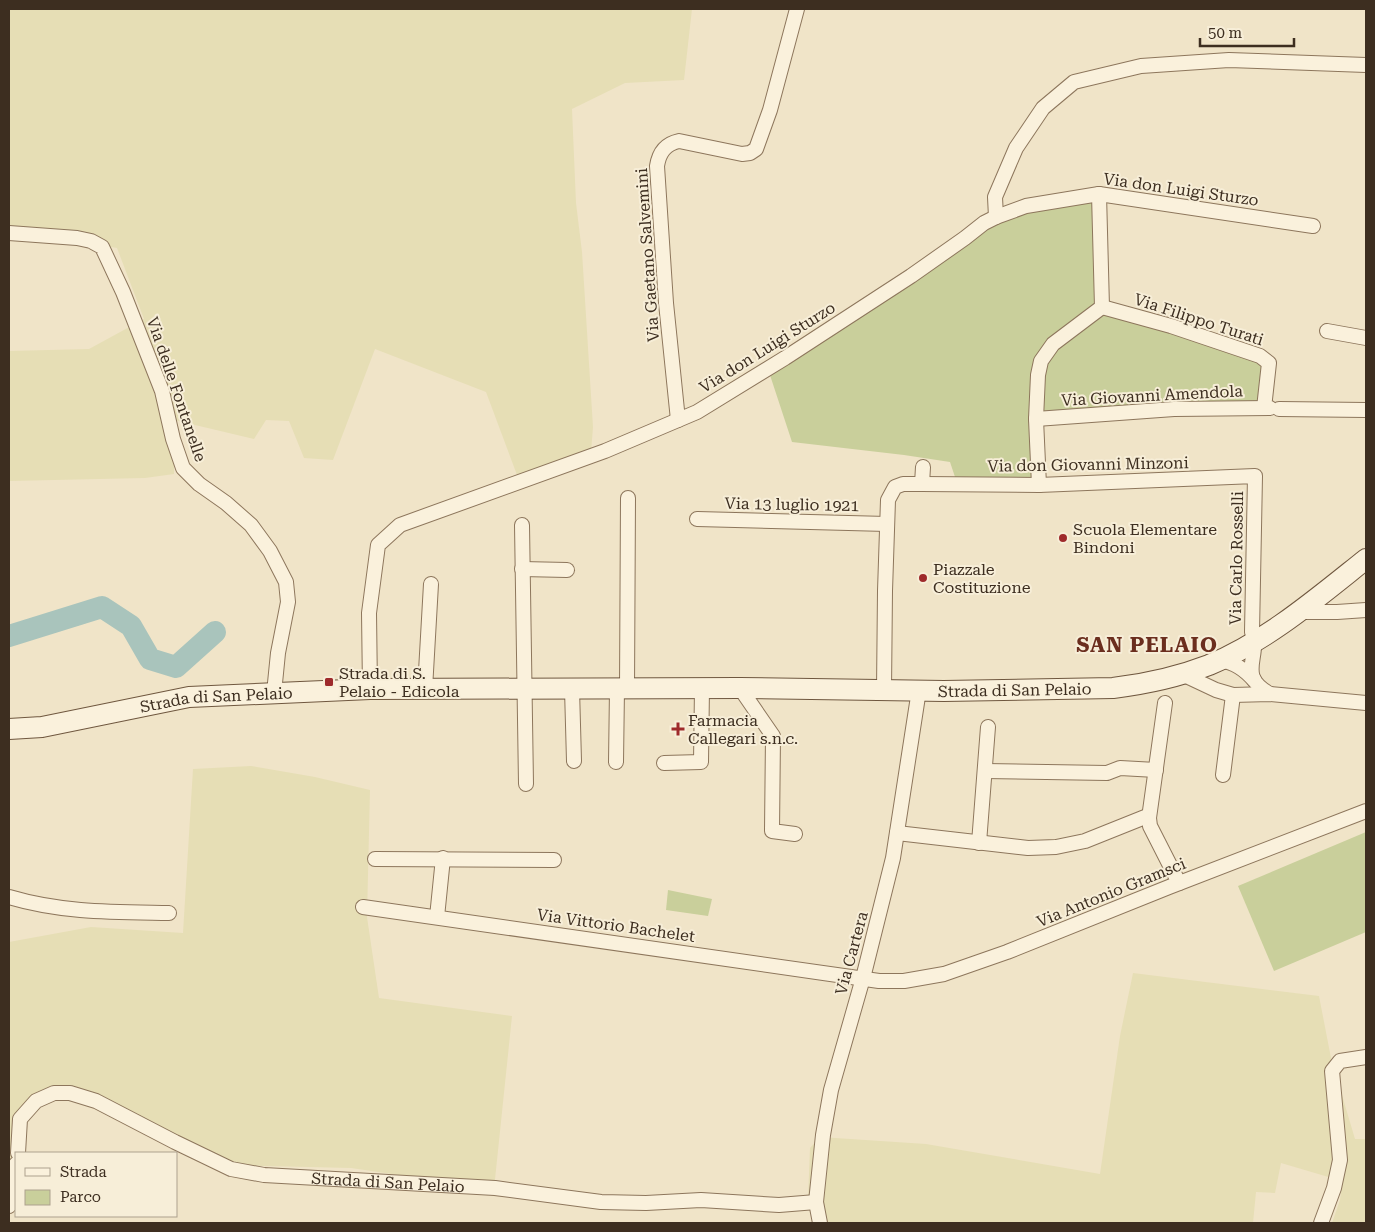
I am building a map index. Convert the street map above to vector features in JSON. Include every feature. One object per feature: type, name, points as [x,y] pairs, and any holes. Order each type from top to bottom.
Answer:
[{"type":"main road","name":"Strada di San Pelaio","points":[[9,729],[42,727],[189,697],[370,689],[740,688],[918,690],[1113,688],[1182,674],[1220,660],[1255,641],[1322,594],[1366,560]]},
{"type":"street","name":"Via Gaetano Salvemini","points":[[678,420],[656,166],[659,155],[670,143],[679,141],[742,154],[750,153],[756,149],[770,110],[798,9]]},
{"type":"street","points":[[996,217],[996,197],[1016,148],[1043,108],[1074,82],[1142,66],[1229,60],[1366,65]]},
{"type":"street","points":[[1040,486],[1036,418],[1038,375],[1041,361],[1052,344],[1102,307],[1099,194]]},
{"type":"street","name":"Via don Luigi Sturzo","points":[[370,689],[369,613],[378,545],[400,526],[605,450],[697,412],[785,358],[911,276],[984,223],[996,217],[1026,206],[1099,194],[1313,226]]},
{"type":"street","name":"Via delle Fontanelle","points":[[9,233],[77,238],[91,241],[102,247],[123,292],[162,391],[173,439],[183,468],[198,484],[226,503],[251,526],[270,551],[286,582],[288,602],[278,653],[274,693]]},
{"type":"street","name":"Via Filippo Turati","points":[[1102,307],[1170,326],[1260,356],[1269,363],[1271,408]]},
{"type":"street","points":[[1327,331],[1366,338]]},
{"type":"street","name":"Via Giovanni Amendola","points":[[1036,418],[1174,409],[1271,408],[1366,410]]},
{"type":"street","points":[[884,690],[888,500],[895,487],[903,484],[922,484],[923,467]]},
{"type":"street","name":"Via don Giovanni Minzoni","points":[[922,484],[1040,486],[1255,476]]},
{"type":"street","name":"Via Carlo Rosselli","points":[[1254,681],[1252,660],[1255,641],[1252,632],[1255,476]]},
{"type":"street","points":[[616,762],[622,689],[628,498]]},
{"type":"street","name":"Via 13 luglio 1921","points":[[697,519],[887,524]]},
{"type":"street","points":[[522,525],[526,784]]},
{"type":"street","points":[[522,569],[567,570]]},
{"type":"street","points":[[425,689],[431,584]]},
{"type":"street","points":[[1322,594],[1337,612]]},
{"type":"street","points":[[1297,612],[1366,610]]},
{"type":"street","points":[[1220,660],[1232,662],[1242,668],[1257,685],[1270,694]]},
{"type":"street","points":[[1182,674],[1232,696],[1270,694],[1366,703]]},
{"type":"street","points":[[664,763],[700,762],[702,688]]},
{"type":"street","points":[[740,688],[773,736],[772,830],[795,834]]},
{"type":"street","points":[[572,689],[574,761]]},
{"type":"street","name":"Via Cartera","points":[[820,1223],[816,1202],[822,1135],[831,1090],[863,978],[894,858],[918,690]]},
{"type":"street","points":[[1223,775],[1232,696]]},
{"type":"street","points":[[1165,703],[1149,818],[1150,826],[1179,883]]},
{"type":"street","points":[[979,843],[988,726]]},
{"type":"street","points":[[985,771],[1107,773],[1120,768],[1156,770]]},
{"type":"street","name":"Via Antonio Gramsci","points":[[863,978],[879,981],[904,981],[944,974],[1007,952],[1366,811]]},
{"type":"street","points":[[897,833],[1028,848],[1056,847],[1085,841],[1145,817],[1149,818]]},
{"type":"street","points":[[437,917],[443,858]]},
{"type":"street","points":[[375,859],[554,860]]},
{"type":"street","points":[[9,897],[36,905],[86,911],[169,913]]},
{"type":"street","name":"Via Vittorio Bachelet","points":[[363,907],[863,978]]},
{"type":"street","points":[[1321,1223],[1334,1188],[1340,1160],[1332,1071],[1340,1061],[1366,1057]]},
{"type":"street","name":"Strada di San Pelaio","points":[[18,1152],[20,1119],[36,1101],[54,1093],[70,1093],[96,1101],[231,1169],[264,1175],[496,1188],[601,1202],[646,1203],[701,1200],[779,1205],[816,1202]]},
{"type":"street","points":[[9,1206],[15,1170]]},
{"type":"shaded area","points":[[9,9],[692,9],[684,80],[625,83],[572,109],[576,203],[582,252],[593,427],[591,452],[520,483],[486,392],[375,349],[333,460],[304,458],[289,421],[266,420],[254,439],[174,420],[174,474],[145,478],[9,481],[9,351],[89,349],[144,319],[117,248],[9,230]]},
{"type":"shaded area","points":[[251,766],[315,777],[370,790],[367,917],[379,998],[512,1016],[494,1189],[351,1168],[215,1165],[85,1092],[49,1092],[15,1121],[9,1175],[9,942],[91,927],[183,933],[193,769]]},
{"type":"shaded area","points":[[1133,973],[1319,996],[1331,1058],[1355,1139],[1366,1139],[1366,1223],[1332,1223],[1340,1200],[1342,1181],[1281,1163],[1275,1193],[1256,1192],[1253,1223],[815,1223],[808,1200],[810,1148],[820,1137],[926,1144],[1100,1174],[1120,1036]]},
{"type":"green space","points":[[1099,194],[1102,307],[1269,363],[1264,408],[1039,418],[1039,485],[957,483],[950,462],[792,442],[768,369],[984,223]]},
{"type":"green space","points":[[1366,832],[1366,932],[1274,971],[1238,886]]},
{"type":"green space","points":[[668,890],[712,899],[708,916],[666,910]]},
{"type":"waterway","points":[[9,636],[102,607],[131,626],[150,659],[176,667],[215,632]]},
{"type":"place","name":"Scuola Elementare Bindoni","points":[[1063,538]]},
{"type":"place","name":"Piazzale Costituzione","points":[[923,578]]},
{"type":"place","name":"Strada di S. Pelaio - Edicola","points":[[329,682]]},
{"type":"place","name":"Farmacia Callegari s.n.c.","points":[[678,729]]},
{"type":"district","name":"SAN PELAIO","points":[[1147,645]]}]
